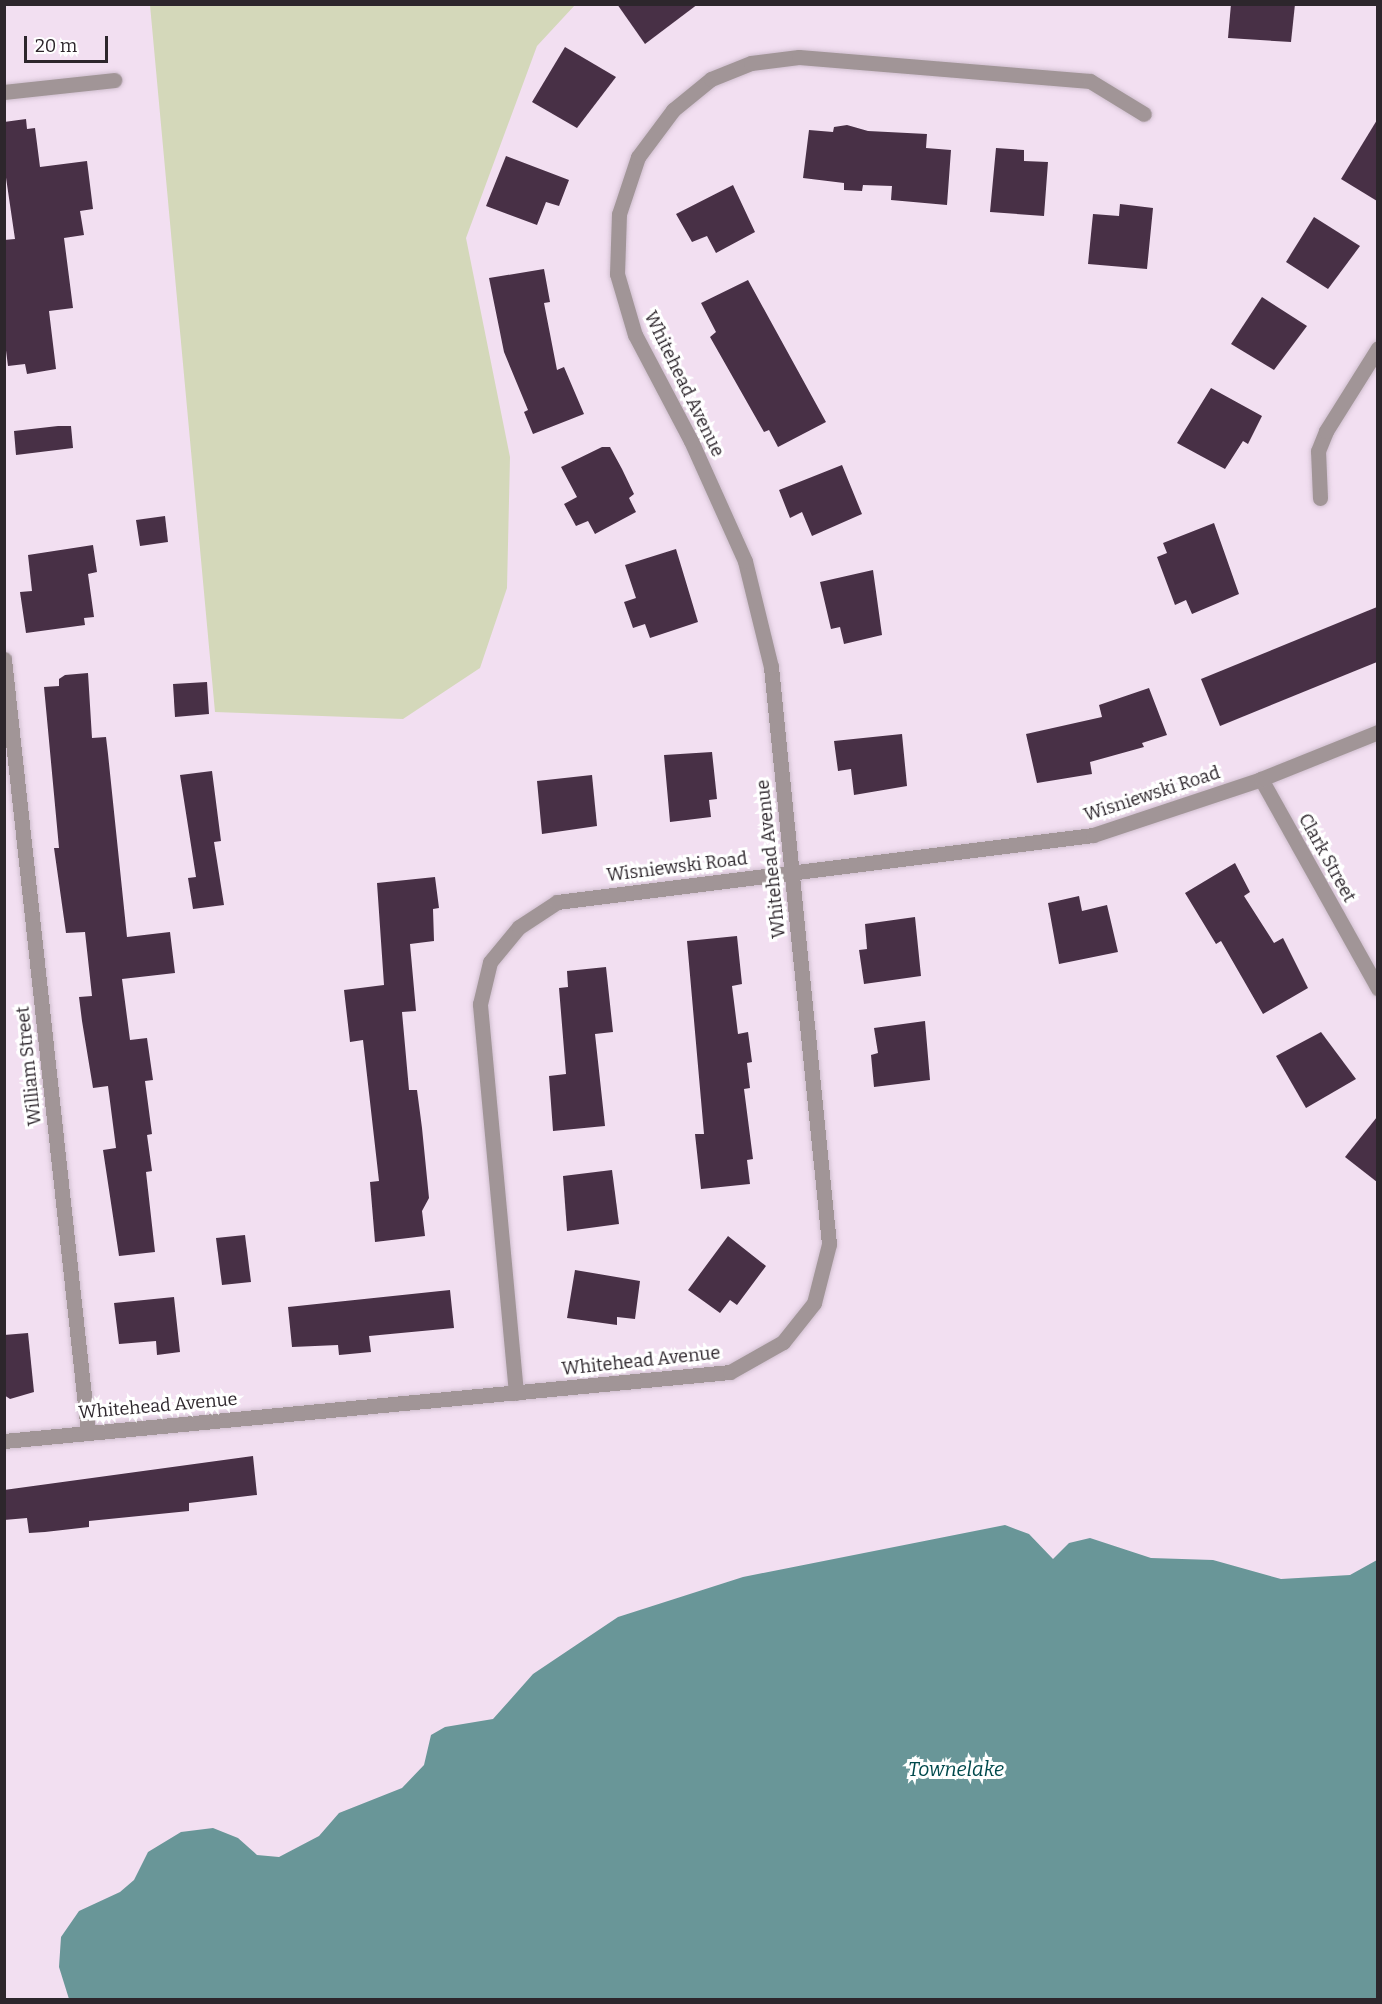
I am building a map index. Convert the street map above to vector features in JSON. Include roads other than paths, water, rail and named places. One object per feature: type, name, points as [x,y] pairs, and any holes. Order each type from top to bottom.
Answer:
[{"type":"street","name":"Whitehead Avenue","points":[[4,1441],[730,1372],[783,1342],[814,1303],[829,1244],[771,668],[745,561],[691,441],[634,335],[617,274],[619,214],[638,157],[673,110],[711,79],[751,63],[799,57],[1090,81],[1144,114]]},
{"type":"street","points":[[5,88],[114,80]]},
{"type":"street","points":[[1320,498],[1318,451],[1326,431],[1377,348]]},
{"type":"street","name":"William Street","points":[[4,659],[88,1432]]},
{"type":"street","name":"Wisniewski Road","points":[[516,1393],[480,1004],[490,962],[519,927],[557,902],[1093,835],[1261,779],[1377,732]]},
{"type":"street","name":"Clark Street","points":[[1261,779],[1377,988]]},
{"type":"water","name":"Townelake","points":[[1005,1525],[1029,1534],[1053,1559],[1069,1543],[1090,1538],[1151,1558],[1213,1560],[1281,1579],[1350,1575],[1377,1560],[1377,1999],[69,1999],[59,1967],[61,1937],[79,1911],[120,1892],[134,1880],[148,1852],[181,1832],[213,1828],[238,1838],[257,1855],[279,1857],[319,1836],[339,1813],[402,1788],[424,1765],[431,1735],[445,1727],[493,1719],[533,1674],[618,1617],[743,1577]]}]
